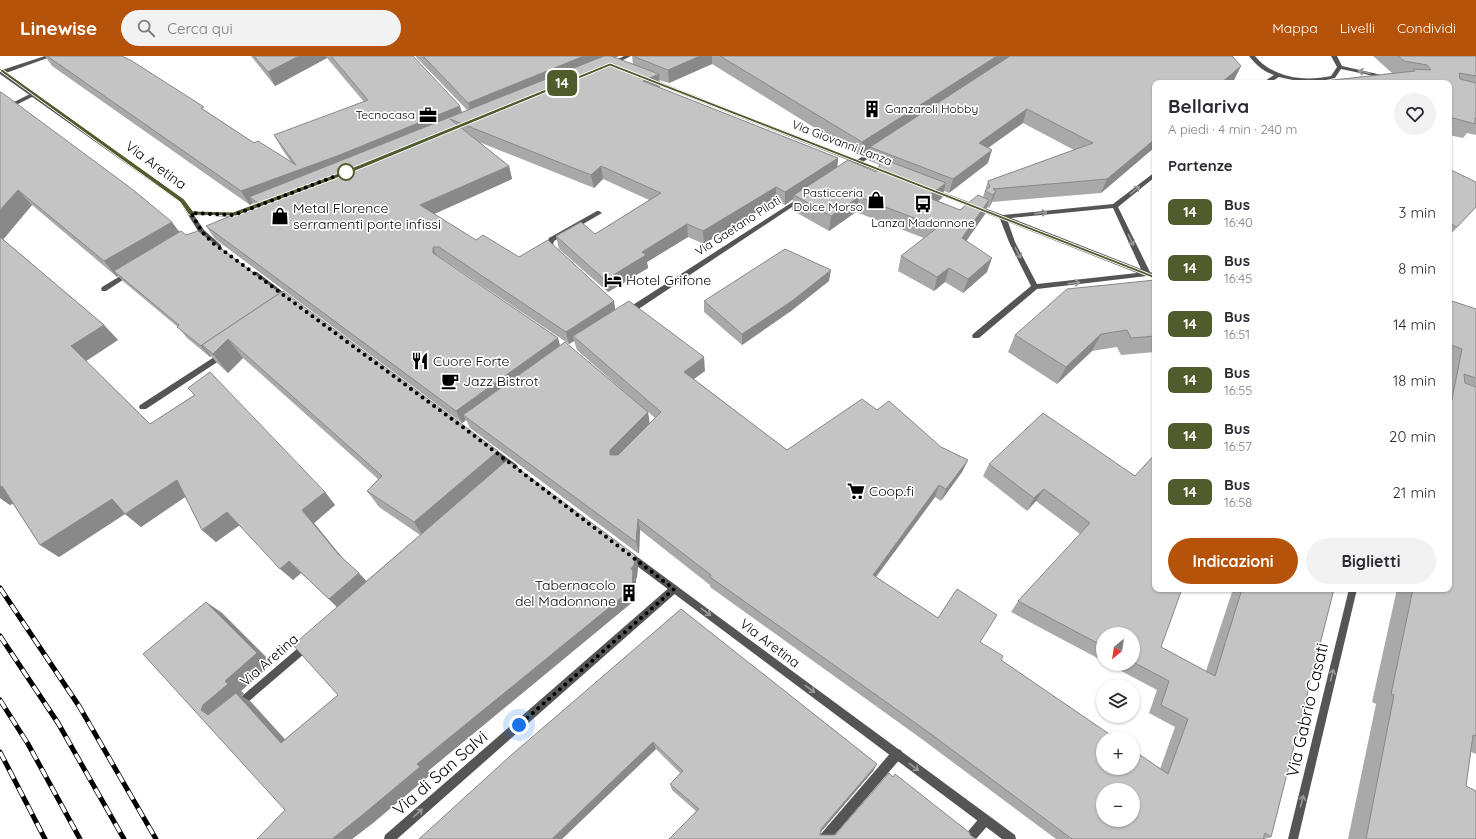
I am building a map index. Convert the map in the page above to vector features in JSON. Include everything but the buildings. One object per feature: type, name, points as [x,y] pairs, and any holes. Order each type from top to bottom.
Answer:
[{"type":"street","points":[[1,71],[50,56]]},
{"type":"street","points":[[602,67],[628,56]]},
{"type":"street","points":[[628,64],[634,56]]},
{"type":"street","points":[[1252,56],[1264,68],[1278,75],[1294,80],[1323,80],[1333,77],[1340,66]]},
{"type":"street","points":[[1334,56],[1340,66],[1397,79]]},
{"type":"street","points":[[610,64],[622,69]]},
{"type":"street","name":"Via Aretina","points":[[1,71],[182,201],[191,213],[199,233],[226,252]]},
{"type":"street","points":[[1270,80],[1278,75]]},
{"type":"street","name":"Via Giovanni Lanza","points":[[645,78],[892,175]]},
{"type":"street","points":[[0,111],[34,94]]},
{"type":"street","points":[[838,175],[887,143]]},
{"type":"street","points":[[1003,217],[1115,206],[1152,176]]},
{"type":"street","points":[[926,188],[1152,276]]},
{"type":"street","name":"Via Gaetano Pilati","points":[[620,314],[807,195]]},
{"type":"street","points":[[1115,206],[1147,274]]},
{"type":"street","points":[[191,213],[234,215],[254,207]]},
{"type":"street","points":[[561,257],[549,246],[551,240],[599,213]]},
{"type":"street","points":[[1003,217],[1012,242],[1036,287]]},
{"type":"street","points":[[245,267],[293,307]]},
{"type":"street","points":[[104,289],[136,270]]},
{"type":"street","points":[[976,336],[1036,287],[1147,274]]},
{"type":"street","points":[[143,407],[226,352]]},
{"type":"street","points":[[487,446],[518,469],[505,475]]},
{"type":"street","name":"Via Aretina","points":[[620,548],[1011,839]]},
{"type":"street","name":"Via di San Salvi","points":[[389,839],[674,589]]},
{"type":"street","name":"Via Gabrio Casati","points":[[1293,839],[1352,592]]},
{"type":"street","name":"Via Aretina","points":[[230,712],[314,640]]},
{"type":"street","points":[[824,839],[896,754]]},
{"type":"street","points":[[969,839],[985,820]]},
{"type":"railway","points":[[0,588],[79,706],[156,839]]},
{"type":"railway","points":[[0,636],[58,723],[124,839]]},
{"type":"railway","points":[[0,700],[28,744],[80,839]]},
{"type":"railway","points":[[0,752],[45,839]]},
{"type":"bus line","name":"14","points":[[0,71],[43,100],[182,201],[191,213],[234,215],[346,172],[610,64],[1152,276]]},
{"type":"place","name":"Ganzaroli Hobby","points":[[872,109]]},
{"type":"place","name":"Tecnocasa","points":[[428,115]]},
{"type":"place","name":"Pasticceria Dolce Morso","points":[[876,200]]},
{"type":"place","name":"Lanza Madonnone","points":[[923,204]]},
{"type":"place","name":"Metal Florence serramenti porte infissi","points":[[280,216]]},
{"type":"place","name":"Hotel Grifone","points":[[613,280]]},
{"type":"place","name":"Cuore Forte","points":[[420,361]]},
{"type":"place","name":"Jazz Bistrot","points":[[450,381]]},
{"type":"place","name":"Coop.fi","points":[[856,491]]},
{"type":"place","name":"Tabernacolo del Madonnone","points":[[629,593]]},
{"type":"route","points":[[346,172],[234,215],[191,213],[202,232],[213,243],[333,333],[464,428],[674,589],[519,725]]}]
